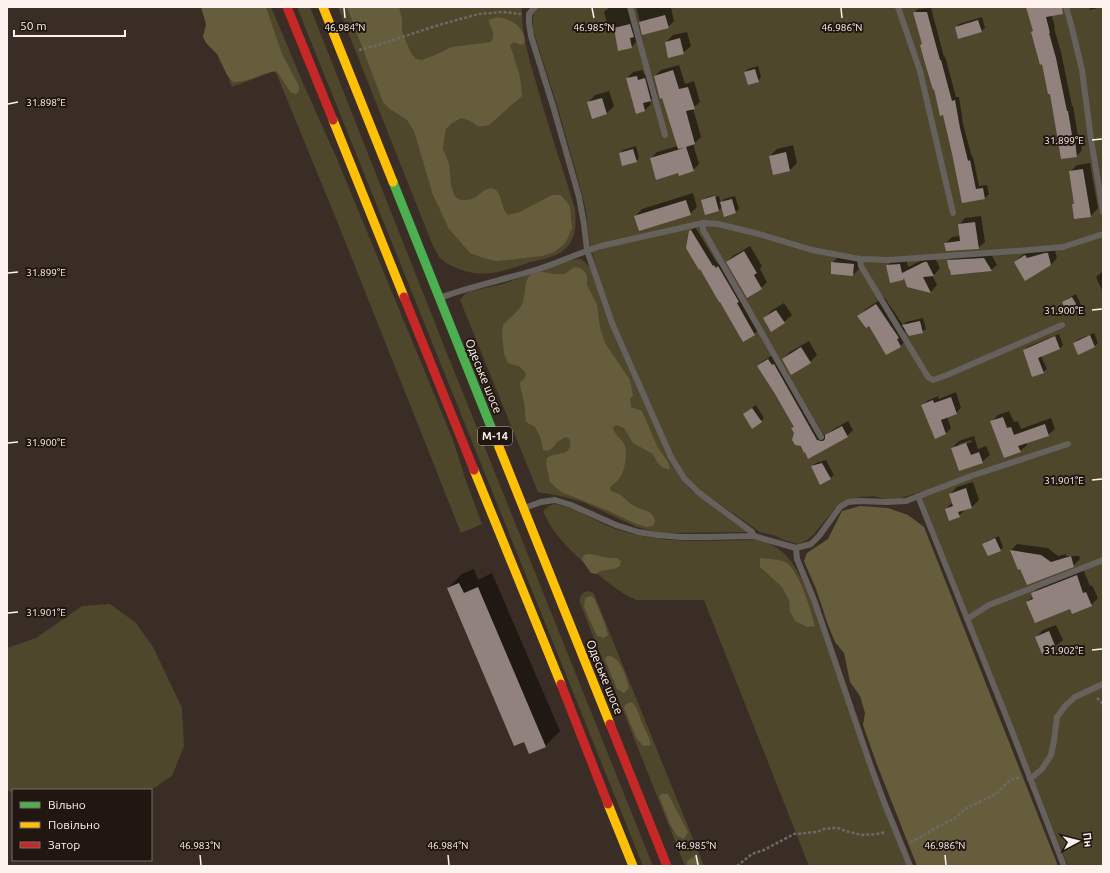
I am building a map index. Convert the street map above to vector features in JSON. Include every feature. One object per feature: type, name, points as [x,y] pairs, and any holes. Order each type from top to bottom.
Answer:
[{"type":"highway","name":"М-14","points":[[287,7],[579,728],[633,866]]},
{"type":"highway","name":"Одеське шосе","points":[[323,7],[667,866]]},
{"type":"lane","points":[[535,7],[529,14],[531,36],[579,196],[587,250],[612,323],[671,457],[684,478],[698,492],[752,532],[754,536]]},
{"type":"lane","points":[[630,7],[666,135]]},
{"type":"lane","points":[[898,7],[920,71],[953,213]]},
{"type":"lane","points":[[1066,7],[1082,70],[1103,212]]},
{"type":"lane","points":[[703,224],[703,230],[821,437]]},
{"type":"lane","points":[[439,298],[467,288],[558,263],[587,250],[703,224],[718,224],[759,234],[812,250],[860,259],[889,260],[1057,248],[1103,234]]},
{"type":"lane","points":[[860,259],[861,266],[928,377],[934,380],[1062,325]]},
{"type":"lane","points":[[524,509],[541,502],[555,500],[638,532],[681,537],[754,536],[796,548],[811,544],[819,536],[840,507],[848,502],[902,502],[971,476],[1068,444]]},
{"type":"lane","points":[[918,496],[1064,866]]},
{"type":"lane","points":[[796,548],[797,559],[814,600],[870,764],[910,866]]},
{"type":"lane","points":[[966,619],[989,605],[1103,560]]},
{"type":"lane","points":[[1030,779],[1042,769],[1050,755],[1054,741],[1057,717],[1066,705],[1075,697],[1103,684]]},
{"type":"path","points":[[341,55],[479,14],[503,12],[529,14]]},
{"type":"shaded area","points":[[201,7],[266,7],[282,54],[299,86],[299,91],[296,94],[291,93],[276,71],[244,81],[233,82],[227,75],[217,54],[206,43],[203,37],[206,24]]},
{"type":"shaded area","points":[[202,7],[271,7],[337,159],[453,440],[482,524],[461,533],[339,226],[277,75],[275,72],[272,72],[232,87]]},
{"type":"shaded area","points":[[297,7],[310,7],[444,346],[653,866],[643,866]]},
{"type":"shaded area","points":[[338,7],[522,7],[524,34],[530,61],[544,112],[575,209],[574,235],[569,245],[565,249],[558,254],[549,257],[502,271],[484,274],[464,271],[450,265],[439,257],[433,246]]},
{"type":"shaded area","points":[[347,7],[399,7],[402,19],[402,32],[411,53],[416,59],[422,60],[452,47],[491,42],[493,33],[489,20],[493,18],[511,21],[520,29],[525,39],[524,44],[521,45],[514,42],[510,45],[519,73],[522,96],[489,125],[479,126],[461,118],[451,124],[446,129],[443,149],[449,164],[451,185],[454,195],[460,200],[474,198],[487,189],[493,188],[500,196],[504,210],[508,215],[520,212],[552,195],[561,195],[570,206],[572,228],[567,240],[562,246],[554,252],[542,256],[497,261],[470,253],[449,229],[433,195],[414,131],[407,120],[390,109],[383,102]]},
{"type":"shaded area","points":[[538,7],[1103,7],[1103,866],[1068,866],[920,492],[895,500],[873,496],[860,497],[847,501],[837,506],[813,535],[807,540],[798,544],[760,532],[700,490],[689,480],[676,462],[614,320],[598,274],[590,245],[586,211],[582,194],[557,105],[533,30],[533,15]]},
{"type":"shaded area","points":[[576,259],[581,259],[591,268],[680,477],[691,490],[750,532],[659,533],[637,527],[583,502],[538,492],[460,300],[465,294],[471,291],[503,284]]},
{"type":"shaded area","points":[[574,267],[580,268],[587,276],[587,285],[597,305],[600,328],[605,343],[630,380],[633,395],[630,399],[631,407],[642,411],[658,448],[668,462],[670,468],[669,470],[662,467],[657,462],[653,454],[633,443],[624,428],[616,425],[613,427],[614,431],[625,446],[626,455],[621,475],[610,487],[610,490],[622,496],[634,506],[651,513],[655,523],[652,526],[647,527],[636,524],[609,511],[561,492],[550,482],[546,464],[547,458],[566,452],[570,446],[570,440],[567,437],[563,438],[551,449],[546,451],[543,450],[540,436],[535,427],[526,422],[520,382],[524,379],[526,374],[518,366],[508,363],[504,354],[502,333],[503,325],[517,312],[521,306],[528,277],[538,272],[563,274]]},
{"type":"shaded area","points":[[554,504],[571,509],[613,528],[639,535],[690,541],[758,540],[769,543],[784,553],[794,566],[809,595],[866,759],[907,866],[809,866],[704,600],[636,600],[620,591],[587,566],[559,537],[547,520],[543,511]]},
{"type":"shaded area","points":[[860,506],[888,508],[908,515],[924,527],[1058,866],[917,866],[863,725],[865,713],[860,696],[850,682],[844,653],[835,642],[804,561],[807,553],[828,539],[842,511]]},
{"type":"shaded area","points":[[589,554],[617,558],[621,561],[620,566],[596,574],[591,573],[582,560],[584,555]]},
{"type":"shaded area","points":[[760,558],[782,561],[790,566],[800,581],[815,626],[807,627],[795,621],[790,611],[789,600],[782,587],[760,567]]},
{"type":"shaded area","points":[[586,591],[594,594],[704,866],[685,866],[580,603],[581,596]]},
{"type":"shaded area","points":[[591,596],[594,598],[605,624],[608,635],[604,638],[597,636],[584,607],[585,598]]},
{"type":"shaded area","points":[[110,604],[136,623],[153,647],[182,708],[184,746],[172,776],[152,789],[12,789],[12,792],[7,790],[7,648],[36,638],[82,606]]},
{"type":"shaded area","points":[[607,656],[617,660],[624,672],[629,688],[624,693],[617,689],[605,660]]},
{"type":"shaded area","points":[[632,702],[636,707],[651,745],[643,746],[636,737],[624,708],[626,704]]},
{"type":"shaded area","points":[[662,794],[668,794],[688,832],[684,839],[677,836],[670,824],[659,796]]},
{"type":"shaded area","points":[[696,855],[701,866],[687,866],[687,861]]},
{"type":"building","points":[[1026,7],[1062,7],[1063,14],[1046,17],[1068,111],[1073,141],[1075,141],[1077,157],[1061,159],[1050,94],[1048,94],[1042,64],[1040,65]]},
{"type":"building","points":[[913,12],[927,12],[952,101],[955,100],[960,128],[968,161],[970,160],[976,189],[983,188],[985,199],[962,203],[943,115],[940,116],[934,89],[933,90],[920,45],[922,44]]},
{"type":"building","points":[[665,15],[669,28],[642,35],[639,22]]},
{"type":"building","points":[[978,20],[982,32],[958,39],[955,27]]},
{"type":"building","points":[[630,24],[634,37],[630,38],[632,48],[618,51],[614,28]]},
{"type":"building","points":[[680,38],[684,54],[668,58],[665,42]]},
{"type":"building","points":[[755,69],[759,82],[748,85],[744,72]]},
{"type":"building","points":[[673,70],[679,89],[688,87],[695,109],[686,111],[695,144],[686,147],[694,171],[679,176],[678,173],[656,180],[650,158],[684,148],[678,149],[662,98],[660,99],[654,76]]},
{"type":"building","points":[[637,76],[638,80],[645,78],[651,101],[643,103],[645,111],[636,114],[626,78]]},
{"type":"building","points":[[602,98],[607,114],[592,119],[587,102]]},
{"type":"building","points":[[633,149],[637,162],[622,166],[619,153]]},
{"type":"building","points":[[786,152],[790,171],[773,175],[769,156]]},
{"type":"building","points":[[1083,169],[1091,217],[1074,219],[1072,204],[1074,204],[1069,171]]},
{"type":"building","points":[[715,196],[719,211],[705,215],[701,200]]},
{"type":"building","points":[[732,199],[736,213],[724,217],[720,202]]},
{"type":"building","points":[[686,200],[691,215],[639,231],[634,216]]},
{"type":"building","points":[[975,222],[979,249],[946,251],[944,243],[960,241],[958,224]]},
{"type":"building","points":[[691,230],[713,266],[714,265],[716,268],[718,266],[739,302],[737,303],[755,335],[743,342],[686,248],[689,231]]},
{"type":"building","points":[[744,251],[757,273],[754,275],[762,289],[747,298],[726,262]]},
{"type":"building","points":[[1048,253],[1051,265],[1025,281],[1014,262],[1025,255],[1027,258]]},
{"type":"building","points":[[984,258],[992,271],[951,275],[947,260]]},
{"type":"building","points":[[831,262],[854,264],[853,276],[831,274]]},
{"type":"building","points":[[924,262],[927,262],[934,276],[923,277],[931,293],[907,287],[904,278],[903,280],[890,283],[886,265],[900,264],[902,273]]},
{"type":"building","points":[[1072,297],[1079,309],[1068,314],[1062,302]]},
{"type":"building","points":[[876,304],[899,338],[897,339],[901,347],[886,355],[869,326],[866,328],[857,316]]},
{"type":"building","points":[[776,310],[785,323],[771,332],[763,318]]},
{"type":"building","points":[[920,321],[923,333],[909,336],[902,325]]},
{"type":"building","points":[[1090,335],[1095,347],[1078,355],[1073,343]]},
{"type":"building","points":[[1055,336],[1060,349],[1038,358],[1044,373],[1032,377],[1023,350]]},
{"type":"building","points":[[801,347],[811,363],[791,375],[782,359]]},
{"type":"building","points":[[768,359],[772,365],[774,364],[817,440],[823,441],[825,439],[825,435],[842,426],[848,437],[808,459],[801,446],[795,445],[792,440],[794,433],[791,428],[794,427],[757,366]]},
{"type":"building","points":[[951,397],[957,414],[941,420],[946,434],[935,439],[921,405],[933,400],[934,403]]},
{"type":"building","points":[[752,408],[762,422],[752,429],[743,414]]},
{"type":"building","points":[[1003,417],[1007,428],[1011,427],[1014,435],[1045,424],[1049,436],[1018,446],[1021,452],[1004,458],[990,421]]},
{"type":"building","points":[[966,443],[971,455],[979,452],[983,463],[959,471],[951,448]]},
{"type":"building","points":[[822,463],[831,479],[820,485],[811,466]]},
{"type":"building","points":[[966,488],[972,508],[958,512],[960,517],[949,521],[945,509],[953,506],[949,494]]},
{"type":"building","points":[[995,538],[1001,551],[988,556],[982,544]]},
{"type":"building","points":[[1010,550],[1041,555],[1051,562],[1071,556],[1074,567],[1027,585],[1020,569],[1018,570]]},
{"type":"building","points":[[1077,575],[1083,593],[1086,592],[1092,606],[1072,614],[1070,609],[1035,623],[1026,602],[1033,599],[1031,593]]},
{"type":"building","points":[[459,583],[464,593],[478,587],[546,747],[529,754],[524,742],[514,746],[447,588]]},
{"type":"building","points":[[1049,631],[1056,648],[1042,654],[1035,637]]},
{"type":"traffic: fast","points":[[393,182],[499,447]]},
{"type":"traffic: slow","points":[[323,7],[393,182]]},
{"type":"traffic: slow","points":[[333,120],[404,297]]},
{"type":"traffic: slow","points":[[499,447],[610,724]]},
{"type":"traffic: slow","points":[[474,470],[561,684]]},
{"type":"traffic: slow","points":[[608,804],[633,866]]},
{"type":"traffic: jam","points":[[287,7],[333,120]]},
{"type":"traffic: jam","points":[[404,297],[474,470]]},
{"type":"traffic: jam","points":[[561,684],[608,804]]},
{"type":"traffic: jam","points":[[610,724],[667,866]]}]
